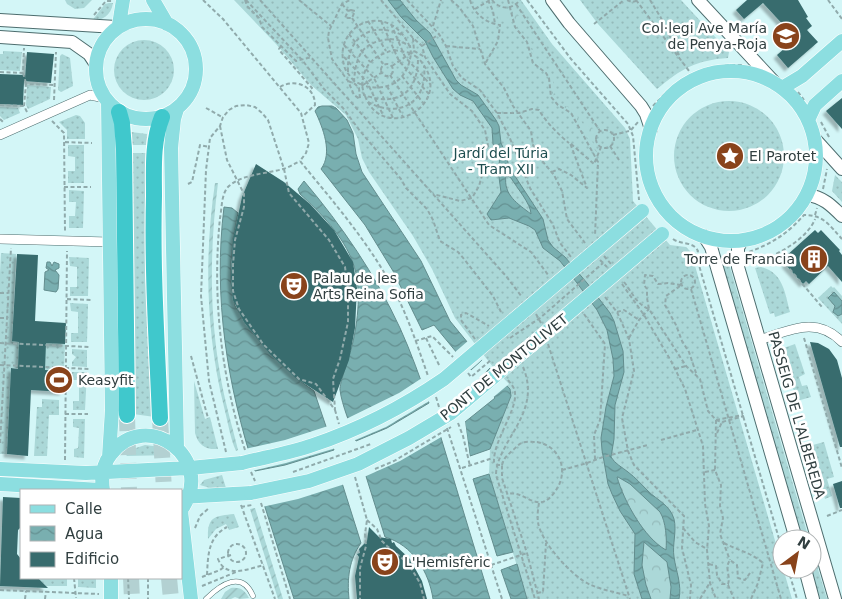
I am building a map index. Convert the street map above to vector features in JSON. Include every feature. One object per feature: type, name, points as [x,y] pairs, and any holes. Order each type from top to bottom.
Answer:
[{"type":"highway","points":[[111,104],[124,134],[127,415]]},
{"type":"highway","points":[[160,418],[154,282],[154,212],[155,148],[162,117]]},
{"type":"main road","points":[[154,0],[167,24]]},
{"type":"main road","points":[[552,0],[589,47],[641,106],[651,129]]},
{"type":"main road","points":[[698,0],[783,85],[799,106],[810,115],[816,164],[807,195],[795,212],[777,228],[754,238],[722,240],[704,236],[683,226],[667,212],[655,192],[649,176],[646,158],[651,129],[667,100],[678,90],[699,77],[720,72],[736,72],[757,76],[783,85]]},
{"type":"main road","points":[[123,1],[118,26],[106,38],[95,63],[99,87],[111,104],[133,118],[142,120],[162,117],[177,109]]},
{"type":"main road","points":[[0,20],[118,26],[141,20],[150,20],[167,24],[184,36],[193,53],[196,72],[191,91],[177,109],[171,148],[177,447]]},
{"type":"main road","points":[[0,37],[72,42],[89,54],[95,63]]},
{"type":"main road","points":[[783,85],[842,41]]},
{"type":"main road","points":[[810,115],[819,101],[842,81]]},
{"type":"main road","points":[[109,457],[112,410],[109,242],[111,104]]},
{"type":"main road","points":[[814,138],[842,169]]},
{"type":"main road","name":"PONT DE MONTOLIVET","points":[[0,469],[86,473],[190,468],[243,460],[312,446],[368,424],[411,402],[444,379],[644,210],[655,192]]},
{"type":"main road","points":[[807,195],[821,198],[832,205],[842,216]]},
{"type":"main road","name":"PONT DE MONTOLIVET","points":[[185,497],[249,500],[358,464],[409,438],[451,413],[663,233],[683,226]]},
{"type":"main road","points":[[704,236],[711,247],[793,529]]},
{"type":"main road","name":"PASSEIG DE L'ALBEREDA","points":[[742,240],[737,254],[738,267],[835,599]]},
{"type":"main road","points":[[102,489],[103,472],[114,450],[128,440],[145,436],[162,438],[177,447],[185,457],[190,468],[192,483],[185,497]]},
{"type":"main road","points":[[0,484],[85,489]]},
{"type":"main road","points":[[182,519],[191,599]]},
{"type":"main road","points":[[105,596],[112,579]]},
{"type":"main road","points":[[808,579],[813,599]]},
{"type":"street","points":[[0,135],[90,95],[111,104]]},
{"type":"street","points":[[0,239],[109,242]]},
{"type":"street","points":[[759,340],[808,326],[828,330],[842,342]]},
{"type":"lane","points":[[206,599],[217,589],[232,581],[243,583],[251,590],[254,596]]},
{"type":"path","points":[[203,0],[223,19],[299,109],[309,143],[306,153],[300,161],[284,169],[258,174],[237,181],[228,186],[224,194],[218,241],[218,312],[223,354],[243,460]]},
{"type":"path","points":[[245,0],[247,6],[259,18],[262,27],[296,61],[312,58]]},
{"type":"path","points":[[245,0],[257,10],[304,61],[324,89],[349,114],[360,131],[385,158],[406,188],[427,209],[440,241],[458,252],[464,259],[493,296],[504,321]]},
{"type":"path","points":[[260,0],[523,297]]},
{"type":"path","points":[[299,0],[331,26]]},
{"type":"path","points":[[348,81],[360,86],[380,88],[395,83],[407,70],[411,53],[406,37],[399,28],[389,22],[381,21],[368,21],[348,34],[342,56],[344,66],[354,81],[360,86],[373,109],[384,117],[403,118],[415,112],[424,104],[429,94],[430,84],[428,70],[418,58],[411,53],[394,50],[377,56],[370,62],[360,86],[360,99],[351,91],[348,81],[332,59],[328,38],[331,26],[342,4],[350,0]]},
{"type":"path","points":[[381,0],[422,46],[426,58],[450,94],[472,111],[485,130],[489,151],[479,186],[472,198],[460,201],[433,194]]},
{"type":"path","points":[[433,26],[441,0]]},
{"type":"path","points":[[470,0],[474,10],[485,20],[500,25],[499,35],[486,64]]},
{"type":"path","points":[[474,10],[490,0]]},
{"type":"path","points":[[490,0],[500,7],[511,7],[520,0]]},
{"type":"path","points":[[490,0],[495,24]]},
{"type":"path","points":[[508,0],[515,27],[526,42],[533,63],[546,73],[549,78],[551,97],[558,105],[571,113],[597,157],[594,231],[596,241]]},
{"type":"path","points":[[527,0],[571,59],[622,116],[630,131],[638,199],[644,210]]},
{"type":"path","points":[[594,24],[626,0],[632,2],[636,0],[689,71]]},
{"type":"path","points":[[650,0],[672,39],[681,60]]},
{"type":"path","points":[[828,0],[842,19]]},
{"type":"path","points":[[92,18],[106,1],[123,1]]},
{"type":"path","points":[[342,4],[348,11],[355,11],[352,18]]},
{"type":"path","points":[[516,4],[600,131]]},
{"type":"path","points":[[348,11],[345,18],[352,18]]},
{"type":"path","points":[[352,18],[383,64]]},
{"type":"path","points":[[368,21],[387,52]]},
{"type":"path","points":[[381,21],[399,61],[429,94]]},
{"type":"path","points":[[389,22],[395,31],[401,50],[410,63],[430,84]]},
{"type":"path","points":[[349,74],[348,62],[350,52],[363,34],[385,29],[395,31],[406,37]]},
{"type":"path","points":[[348,34],[370,62]]},
{"type":"path","points":[[422,46],[438,34]]},
{"type":"path","points":[[354,81],[356,60],[369,44],[390,38],[410,46]]},
{"type":"path","points":[[392,66],[414,50],[413,38]]},
{"type":"path","points":[[344,45],[374,78],[393,118]]},
{"type":"path","points":[[281,46],[280,51],[312,88],[309,90]]},
{"type":"path","points":[[446,46],[480,49]]},
{"type":"path","points":[[24,48],[23,73],[26,84],[24,106],[27,112]]},
{"type":"path","points":[[54,100],[57,50]]},
{"type":"path","points":[[414,50],[426,58]]},
{"type":"path","points":[[342,56],[367,82],[384,117]]},
{"type":"path","points":[[364,95],[376,99],[393,100],[404,95],[412,87],[416,79],[418,58]]},
{"type":"path","points":[[383,64],[392,66]]},
{"type":"path","points":[[383,64],[380,69],[382,73],[386,76],[390,75]]},
{"type":"path","points":[[367,101],[379,108],[389,109],[398,109],[409,104],[418,96],[423,87],[425,78],[424,64]]},
{"type":"path","points":[[390,75],[393,70],[392,66]]},
{"type":"path","points":[[653,106],[684,79],[697,72],[715,66],[746,66]]},
{"type":"path","points":[[0,72],[23,73]]},
{"type":"path","points":[[360,86],[382,73]]},
{"type":"path","points":[[390,75],[472,198]]},
{"type":"path","points":[[402,76],[424,104]]},
{"type":"path","points":[[280,87],[298,82],[309,90],[314,97],[315,105],[302,117]]},
{"type":"path","points":[[26,84],[55,85]]},
{"type":"path","points":[[752,264],[777,254],[800,238],[813,225],[825,184],[829,155],[829,137],[820,120],[810,115],[783,85]]},
{"type":"path","points":[[387,86],[403,118]]},
{"type":"path","points":[[0,105],[24,106]]},
{"type":"path","points":[[220,126],[227,160],[244,194],[244,207],[235,240],[233,265],[233,291],[239,310],[263,344],[299,379],[316,384],[335,410],[333,378],[340,359],[348,322],[348,290],[345,267],[329,240],[289,193],[284,169],[268,120],[255,107],[246,105],[236,106],[229,110],[223,117],[220,126],[210,138],[206,170],[201,296],[209,381],[254,481],[262,480]]},
{"type":"path","points":[[206,108],[223,117]]},
{"type":"path","points":[[497,113],[519,113],[532,109],[539,110],[561,137],[594,164],[601,147]]},
{"type":"path","points":[[0,119],[4,122]]},
{"type":"path","points":[[52,121],[64,133],[65,231]]},
{"type":"path","points":[[613,135],[630,131],[636,124]]},
{"type":"path","points":[[607,130],[613,135],[614,141],[605,148],[601,147],[596,141],[596,135],[600,131],[607,130]]},
{"type":"path","points":[[64,142],[92,143]]},
{"type":"path","points":[[552,172],[559,169],[571,175],[587,188],[570,143]]},
{"type":"path","points":[[188,184],[192,182],[200,145],[209,147]]},
{"type":"path","points":[[610,146],[619,160]]},
{"type":"path","points":[[300,161],[343,213],[378,264],[398,298],[428,379],[434,373]]},
{"type":"path","points":[[64,187],[91,187]]},
{"type":"path","points":[[737,254],[751,252],[779,239],[792,229],[804,215],[824,219],[842,240]]},
{"type":"path","points":[[663,233],[676,242],[684,242],[696,247],[698,251],[696,255],[776,529]]},
{"type":"path","points":[[583,248],[598,235]]},
{"type":"path","points":[[0,443],[1,391],[6,343],[11,248]]},
{"type":"path","points":[[65,460],[67,251]]},
{"type":"path","points":[[602,252],[616,271]]},
{"type":"path","points":[[568,260],[576,254]]},
{"type":"path","points":[[777,254],[822,307]]},
{"type":"path","points":[[511,338],[540,318],[604,263]]},
{"type":"path","points":[[546,279],[553,273]]},
{"type":"path","points":[[691,289],[668,283],[658,284],[653,276],[644,275],[648,309],[686,366],[700,379],[708,411],[716,420],[722,422]]},
{"type":"path","points":[[681,285],[681,280],[685,275],[692,276],[695,279],[703,277]]},
{"type":"path","points":[[621,278],[641,306],[648,309]]},
{"type":"path","points":[[691,289],[695,284],[695,279]]},
{"type":"path","points":[[681,285],[666,296],[664,304],[689,352],[697,376]]},
{"type":"path","points":[[691,289],[781,599]]},
{"type":"path","points":[[0,293],[8,293]]},
{"type":"path","points":[[67,299],[92,300]]},
{"type":"path","points":[[628,339],[648,309]]},
{"type":"path","points":[[617,312],[624,310],[639,320]]},
{"type":"path","points":[[501,317],[508,311]]},
{"type":"path","points":[[534,311],[540,318],[543,328]]},
{"type":"path","points":[[479,344],[461,320],[461,315],[466,313],[489,326]]},
{"type":"path","points":[[0,318],[7,318]]},
{"type":"path","points":[[486,330],[493,324]]},
{"type":"path","points":[[508,330],[511,338]]},
{"type":"path","points":[[504,334],[511,338]]},
{"type":"path","points":[[471,343],[478,336]]},
{"type":"path","points":[[546,337],[630,598]]},
{"type":"path","points":[[426,338],[441,368]]},
{"type":"path","points":[[804,338],[842,468]]},
{"type":"path","points":[[0,343],[90,347]]},
{"type":"path","points":[[191,356],[208,418]]},
{"type":"path","points":[[449,362],[456,356]]},
{"type":"path","points":[[522,363],[527,378],[529,399],[497,465],[497,480],[537,599]]},
{"type":"path","points":[[0,365],[90,369]]},
{"type":"path","points":[[675,369],[686,366]]},
{"type":"path","points":[[497,465],[493,458],[516,395],[513,386],[507,379]]},
{"type":"path","points":[[436,397],[442,415]]},
{"type":"path","points":[[66,414],[88,414]]},
{"type":"path","points":[[716,420],[744,416]]},
{"type":"path","points":[[716,435],[722,422],[729,418]]},
{"type":"path","points":[[716,420],[715,470],[721,485],[720,506],[723,518],[720,534],[730,560],[737,565],[738,578],[745,580],[750,573]]},
{"type":"path","points":[[338,425],[346,422]]},
{"type":"path","points":[[458,423],[470,466]]},
{"type":"path","points":[[445,424],[502,599]]},
{"type":"path","points":[[661,440],[697,430]]},
{"type":"path","points":[[289,473],[332,459],[377,441]]},
{"type":"path","points":[[508,494],[515,493],[539,503],[550,498],[559,484],[562,470],[558,455],[553,448],[535,442],[525,442],[517,445],[505,456],[502,465],[502,478],[527,553],[537,599]]},
{"type":"path","points":[[562,470],[648,445]]},
{"type":"path","points":[[461,469],[493,458]]},
{"type":"path","points":[[497,465],[502,465]]},
{"type":"path","points":[[704,472],[715,470]]},
{"type":"path","points":[[249,500],[264,565],[275,599]]},
{"type":"path","points":[[249,500],[290,599]]},
{"type":"path","points":[[539,503],[538,523],[546,543],[564,564],[590,585],[630,598]]},
{"type":"path","points":[[194,529],[200,516],[210,507]]},
{"type":"path","points":[[827,516],[842,510]]},
{"type":"path","points":[[360,599],[360,568],[366,546],[367,520],[377,530],[382,541],[408,563],[420,583],[424,599]]},
{"type":"path","points":[[207,575],[211,542],[218,532],[228,527]]},
{"type":"path","points":[[683,528],[695,542],[707,550]]},
{"type":"path","points":[[537,593],[543,592],[546,543]]},
{"type":"path","points":[[724,543],[741,552],[755,556],[763,563],[758,583],[751,599]]},
{"type":"path","points":[[236,544],[243,546],[246,550],[246,556],[240,562],[232,560],[230,555],[230,548],[236,544]]},
{"type":"path","points":[[492,565],[527,553]]},
{"type":"path","points":[[230,555],[218,559],[224,567],[236,572]]},
{"type":"path","points":[[730,560],[727,570],[730,578],[728,584],[734,599]]},
{"type":"path","points":[[708,563],[716,566],[717,575],[722,584],[728,584]]},
{"type":"path","points":[[202,586],[236,572],[264,565]]},
{"type":"path","points":[[202,577],[224,567]]},
{"type":"path","points":[[74,579],[76,599]]},
{"type":"path","points":[[128,579],[129,599]]},
{"type":"path","points":[[148,579],[148,599]]},
{"type":"path","points":[[791,579],[797,599]]},
{"type":"path","points":[[700,599],[710,583]]},
{"type":"path","points":[[0,590],[105,596]]},
{"type":"path","points":[[25,599],[26,591]]},
{"type":"path","points":[[45,599],[46,592]]},
{"type":"green space","points":[[65,0],[92,0],[84,8],[75,9],[67,4]]},
{"type":"green space","name":"Jardí del Túria - Tram XII","points":[[234,0],[521,0],[552,44],[625,128],[630,139],[633,201],[670,245],[686,247],[691,252],[772,530],[772,579],[786,579],[792,599],[527,599],[489,474],[490,449],[511,396],[510,389],[455,318],[432,269],[413,236],[369,172],[362,158],[358,139],[346,115],[311,85],[276,44]]},
{"type":"green space","points":[[580,0],[681,0],[729,52],[728,58],[698,63],[674,76],[657,89],[598,24]]},
{"type":"green space","points":[[113,3],[108,14],[102,19],[91,22],[105,4]]},
{"type":"green space","points":[[496,7],[510,10],[512,22],[499,21]]},
{"type":"green space","points":[[514,8],[522,21],[517,21],[520,30],[531,44],[537,62],[552,76],[556,99],[561,104],[572,109],[583,124],[593,128],[596,133],[592,141],[597,152],[571,111],[558,104],[555,100],[548,74],[536,63],[529,44],[516,24],[512,9]]},
{"type":"green space","points":[[144,40],[161,45],[169,53],[174,70],[169,87],[161,95],[144,100],[127,95],[119,87],[114,70],[119,53],[127,45]]},
{"type":"green space","points":[[3,51],[22,52],[20,71],[0,70],[0,54],[3,54]]},
{"type":"green space","points":[[62,54],[70,58],[73,86],[61,92],[58,90],[60,56]]},
{"type":"green space","points":[[27,85],[51,87],[50,99],[28,109],[26,105]]},
{"type":"green space","points":[[729,101],[740,102],[750,106],[768,117],[779,135],[783,145],[783,167],[779,177],[768,195],[750,206],[740,210],[729,211],[718,210],[708,206],[690,195],[679,177],[675,167],[674,156],[675,145],[679,135],[690,117],[708,106],[718,102]]},
{"type":"green space","points":[[0,107],[18,108],[20,113],[4,120],[0,116]]},
{"type":"green space","points":[[76,115],[80,116],[85,123],[85,139],[67,139],[67,130],[59,122]]},
{"type":"green space","points":[[131,132],[147,134],[146,145],[130,145]]},
{"type":"green space","points":[[68,145],[84,145],[84,183],[68,183],[68,171],[75,171],[75,157],[68,156]]},
{"type":"green space","points":[[130,153],[146,153],[145,275],[155,417],[133,414]]},
{"type":"green space","points":[[835,175],[842,182],[842,202],[832,191]]},
{"type":"green space","points":[[215,183],[218,183],[213,230],[212,302],[216,349],[226,402],[238,450],[236,451],[218,379],[210,324],[208,267],[211,211]]},
{"type":"green space","points":[[69,190],[84,191],[83,228],[69,228],[69,216],[75,216],[76,202],[69,202]]},
{"type":"green space","points":[[1,253],[16,254],[12,341],[65,344],[64,371],[11,368],[7,454],[0,454]]},
{"type":"green space","points":[[69,257],[89,258],[88,296],[70,296],[70,287],[77,287],[77,267],[70,266]]},
{"type":"green space","points":[[729,264],[806,529],[799,529],[722,266]]},
{"type":"green space","points":[[761,267],[774,273],[779,278],[790,312],[775,317],[774,313],[770,314],[755,268]]},
{"type":"green space","points":[[831,286],[842,296],[842,301],[834,293],[835,306],[842,314],[842,324],[818,298]]},
{"type":"green space","points":[[70,303],[88,304],[87,342],[71,342],[71,333],[78,333],[78,312],[71,311]]},
{"type":"green space","points":[[795,344],[805,374],[799,377],[802,386],[807,385],[811,397],[797,401],[781,349]]},
{"type":"green space","points":[[72,349],[87,350],[87,367],[72,366],[72,362],[76,357],[72,354]]},
{"type":"green space","points":[[72,372],[87,372],[85,410],[73,410],[73,401],[79,401],[79,380],[72,380]]},
{"type":"green space","points":[[194,381],[205,419],[210,417],[218,449],[210,449],[203,446],[196,437]]},
{"type":"green space","points":[[42,399],[59,400],[59,415],[49,415],[47,456],[34,456],[37,407],[42,407]]},
{"type":"green space","points":[[73,419],[85,419],[84,458],[74,457],[74,449],[78,448],[79,428],[73,427]]},
{"type":"green space","points":[[824,442],[834,477],[827,479],[832,496],[825,499],[809,446]]},
{"type":"green space","points":[[145,445],[161,447],[171,455],[126,456],[133,449]]},
{"type":"green space","points":[[222,475],[226,488],[210,488],[200,485],[204,480]]},
{"type":"green space","points":[[618,476],[630,484],[660,512],[666,531],[666,550],[645,532],[626,502],[620,488]]},
{"type":"green space","points":[[255,508],[283,599],[278,599],[250,509]]},
{"type":"green space","points":[[234,514],[239,527],[229,530],[226,524],[216,529],[208,539],[209,526],[213,519]]},
{"type":"green space","points":[[644,541],[667,562],[671,587],[670,599],[651,599],[642,565]]},
{"type":"green space","points":[[39,579],[67,579],[67,586],[46,586]]},
{"type":"green space","points":[[78,579],[96,579],[96,588],[78,587]]},
{"type":"green space","points":[[814,579],[821,579],[827,599],[820,599]]},
{"type":"green space","points":[[231,588],[242,590],[249,598],[221,599],[225,592]]},
{"type":"water","points":[[388,0],[400,0],[416,20],[430,33],[456,80],[478,95],[496,120],[509,167],[543,219],[548,240],[587,283],[614,321],[623,351],[624,372],[615,405],[614,439],[611,457],[666,506],[672,514],[675,524],[674,552],[679,583],[679,599],[670,599],[671,587],[667,562],[644,542],[642,565],[651,599],[642,599],[634,574],[635,534],[620,511],[608,484],[601,438],[614,376],[613,359],[607,330],[597,310],[560,261],[543,248],[535,230],[509,218],[491,220],[487,214],[501,192],[498,170],[500,158],[493,144],[492,128],[473,101],[460,95],[453,89],[425,41],[401,17]],"holes":[[[506,176],[511,178],[523,196],[531,214],[509,194]],[[617,477],[630,484],[660,512],[666,531],[666,550],[650,537],[636,518]]]},
{"type":"water","points":[[318,107],[336,108],[347,120],[353,133],[356,154],[362,172],[421,261],[450,321],[482,360],[471,370],[434,325],[422,330],[393,271],[365,225],[321,169],[325,163],[326,140],[315,111]]},
{"type":"water","points":[[304,181],[332,215],[380,289],[404,337],[429,403],[387,428],[356,441],[340,390],[356,326],[358,294],[356,273],[349,253],[338,234],[300,194],[298,189]]},
{"type":"water","points":[[224,207],[232,208],[238,213],[231,263],[231,283],[235,306],[251,331],[270,354],[296,378],[314,391],[334,450],[285,465],[255,471],[237,406],[225,340],[220,274]]},
{"type":"water","points":[[47,262],[50,262],[52,266],[54,262],[59,264],[59,268],[55,270],[59,275],[56,292],[44,290],[45,272],[49,270],[46,268]]},
{"type":"water","points":[[834,292],[842,301],[842,314],[838,316],[833,312],[835,306],[828,298]]},
{"type":"water","points":[[490,368],[510,389],[511,396],[490,449],[470,456],[465,422],[495,398],[479,379]]},
{"type":"water","points":[[435,418],[490,599],[433,599],[428,579],[418,561],[404,546],[385,537],[360,457]]},
{"type":"water","points":[[336,464],[361,543],[354,556],[350,570],[348,584],[349,599],[294,599],[258,485],[287,479]]},
{"type":"water","points":[[489,474],[513,552],[497,556],[473,479]]},
{"type":"water","points":[[517,564],[527,599],[511,599],[501,570]]},
{"type":"pier","points":[[469,340],[484,358],[469,371],[454,353]]},
{"type":"pier","points":[[493,367],[509,384],[465,421],[470,458],[468,456],[463,421],[491,398],[477,381]]},
{"type":"pier","points":[[422,378],[431,400],[386,427],[353,441],[346,419],[399,393]]},
{"type":"pier","points":[[437,416],[443,436],[400,461],[364,477],[358,458],[359,455],[388,443]]},
{"type":"pier","points":[[328,426],[336,448],[252,471],[245,449],[285,440]]},
{"type":"pier","points":[[338,462],[345,484],[298,499],[262,507],[256,484],[289,477]]},
{"type":"building","name":"Col·legi Ave María de Penya-Roja","points":[[747,0],[798,0],[812,26],[807,30],[818,42],[788,68],[777,55],[793,41],[785,31],[787,29],[763,3],[744,19],[736,10]]},
{"type":"building","points":[[27,52],[54,54],[51,83],[24,81],[23,105],[0,104],[0,74],[25,75],[25,79]]},
{"type":"building","points":[[842,98],[842,129],[826,111]]},
{"type":"building","name":"Palau de les Arts Reina Sofia","points":[[256,164],[284,182],[310,204],[334,230],[353,262],[357,288],[355,328],[349,360],[333,402],[296,378],[270,354],[244,322],[233,300],[231,277],[233,239],[242,197]]},
{"type":"building","name":"Torre de Francia","points":[[815,230],[818,233],[821,230],[840,250],[842,255],[842,282],[828,266],[809,284],[806,281],[803,284],[785,264],[788,261],[785,257]]},
{"type":"building","points":[[17,254],[38,255],[35,321],[66,323],[65,344],[46,343],[45,370],[64,371],[63,392],[31,390],[28,456],[7,454],[11,368],[18,369],[19,342],[12,341]]},
{"type":"building","points":[[810,342],[818,343],[829,349],[837,360],[842,378],[842,447],[840,447]]},
{"type":"building","points":[[842,481],[842,508],[840,508],[833,484]]},
{"type":"building","points":[[3,497],[20,498],[20,528],[18,530],[17,554],[20,558],[20,579],[39,579],[48,588],[0,586]]},
{"type":"building","name":"L'Hemisfèric","points":[[369,527],[379,537],[391,539],[392,543],[394,542],[410,559],[422,581],[427,599],[357,599],[355,576],[359,557],[357,554],[360,553],[359,549],[367,541]]},
{"type":"tunnel","points":[[127,415],[129,489]]},
{"type":"tunnel","points":[[160,418],[164,489]]},
{"type":"tunnel","points":[[131,579],[132,599]]},
{"type":"tunnel","points":[[169,579],[171,599]]},
{"type":"place","name":"Col·legi Ave María de Penya-Roja","points":[[786,36]]},
{"type":"place","name":"El Parotet","points":[[730,156]]},
{"type":"place","name":"Torre de Francia","points":[[814,259]]},
{"type":"place","name":"Palau de les Arts Reina Sofia","points":[[294,286]]},
{"type":"place","name":"Keasyfit","points":[[59,380]]},
{"type":"place","name":"L'Hemisfèric","points":[[385,562]]}]
